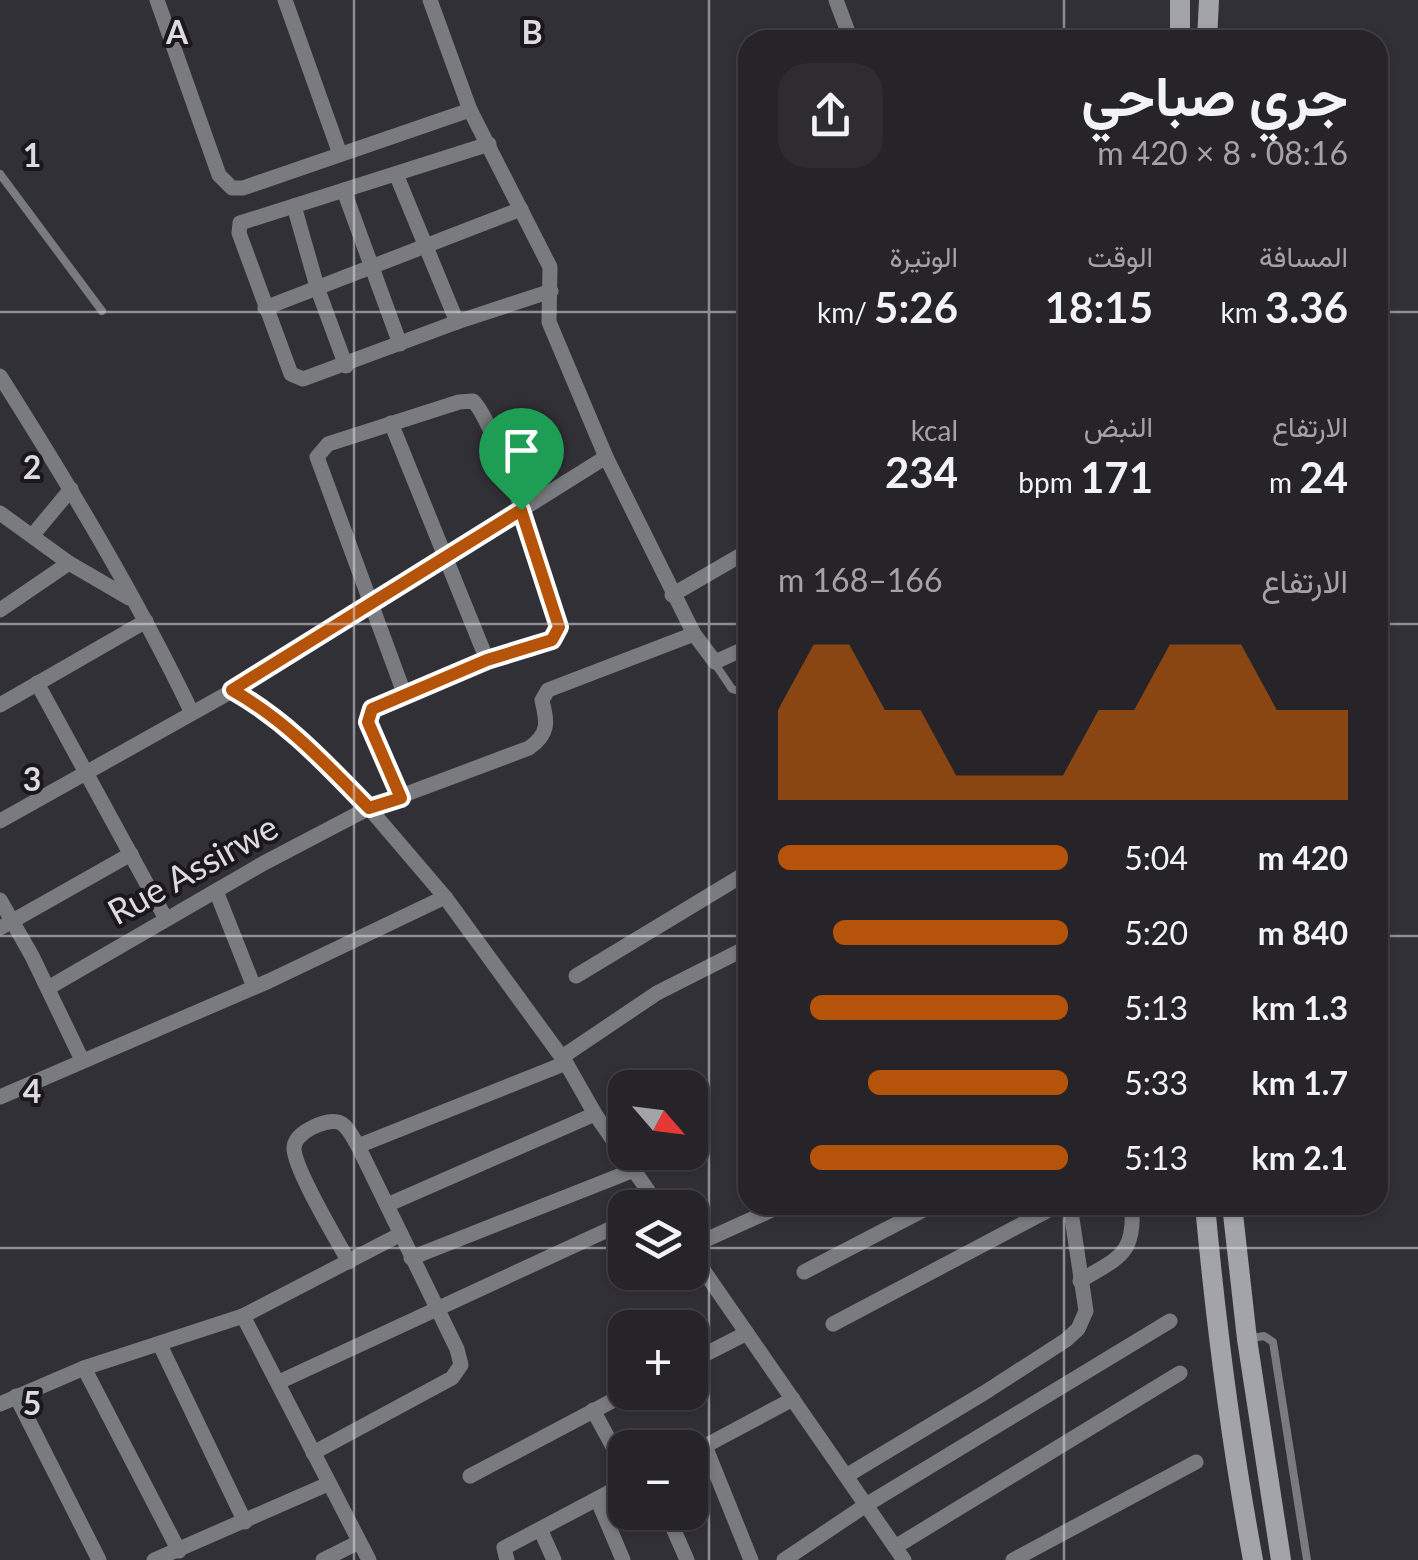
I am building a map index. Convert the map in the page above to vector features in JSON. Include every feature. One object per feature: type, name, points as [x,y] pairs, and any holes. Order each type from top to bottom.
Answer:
[{"type":"street","points":[[158,0],[226,185],[242,188],[470,110]]},
{"type":"street","points":[[285,0],[340,154]]},
{"type":"street","points":[[430,0],[470,110],[550,266],[549,322],[606,457],[694,634],[713,661],[738,652]]},
{"type":"street","points":[[836,0],[847,30]]},
{"type":"street","points":[[1180,0],[1180,30]]},
{"type":"street","points":[[1208,30],[1209,0]]},
{"type":"street","points":[[489,144],[239,224],[265,308],[294,378],[304,379],[346,366],[457,322],[551,292]]},
{"type":"street","points":[[396,174],[457,322]]},
{"type":"street","points":[[344,191],[400,344]]},
{"type":"street","points":[[294,206],[318,290],[346,366]]},
{"type":"street","points":[[265,308],[521,210]]},
{"type":"street","points":[[0,376],[71,489],[192,713]]},
{"type":"street","points":[[401,798],[368,716],[372,709],[487,660],[532,649],[552,640],[559,630],[521,510],[476,402],[458,402],[328,444],[317,457],[404,693]]},
{"type":"street","points":[[391,423],[487,660]]},
{"type":"street","points":[[0,821],[232,690],[606,457]]},
{"type":"street","points":[[32,536],[71,489]]},
{"type":"street","points":[[0,513],[69,563],[132,600]]},
{"type":"street","points":[[672,595],[738,560]]},
{"type":"street","points":[[0,610],[69,563]]},
{"type":"street","points":[[0,705],[146,622]]},
{"type":"street","name":"Rue Assirwe","points":[[48,988],[369,808],[529,748],[546,729],[542,700],[548,690],[694,634]]},
{"type":"street","points":[[37,683],[166,919]]},
{"type":"street","points":[[232,690],[294,732],[369,808],[445,897],[564,1060],[608,1133]]},
{"type":"street","points":[[6,925],[131,854]]},
{"type":"street","points":[[576,976],[738,878]]},
{"type":"street","points":[[216,891],[254,987]]},
{"type":"street","points":[[0,1097],[254,987],[445,897]]},
{"type":"street","points":[[0,900],[6,925],[48,988],[82,1060]]},
{"type":"street","points":[[358,1146],[564,1060],[657,994],[738,952]]},
{"type":"street","points":[[387,1205],[595,1114]]},
{"type":"street","points":[[313,1452],[456,1375],[461,1365],[358,1146],[343,1124],[335,1122],[309,1130],[294,1143],[302,1170],[349,1262]]},
{"type":"street","points":[[410,1258],[634,1170],[647,1190]]},
{"type":"street","points":[[708,1241],[763,1215]]},
{"type":"street","points":[[804,1272],[913,1215]]},
{"type":"street","points":[[833,1324],[1039,1215]]},
{"type":"street","points":[[846,1476],[885,1455],[1078,1329],[1086,1311],[1071,1215]]},
{"type":"street","points":[[1080,1281],[1126,1250],[1132,1240],[1132,1215]]},
{"type":"street","points":[[1206,1215],[1226,1410],[1252,1560]]},
{"type":"street","points":[[1233,1215],[1246,1339],[1282,1560]]},
{"type":"street","points":[[279,1382],[608,1230]]},
{"type":"street","points":[[0,1404],[84,1368],[242,1316],[401,1234]]},
{"type":"street","points":[[708,1276],[900,1554],[1180,1373]]},
{"type":"street","points":[[242,1316],[369,1560]]},
{"type":"street","points":[[784,1560],[866,1505],[1170,1320]]},
{"type":"street","points":[[708,1352],[746,1332]]},
{"type":"street","points":[[160,1345],[246,1522]]},
{"type":"street","points":[[84,1368],[178,1551]]},
{"type":"street","points":[[16,1396],[98,1560]]},
{"type":"street","points":[[708,1445],[793,1399]]},
{"type":"street","points":[[470,1476],[608,1403]]},
{"type":"street","points":[[594,1410],[608,1437]]},
{"type":"street","points":[[1013,1560],[1196,1462]]},
{"type":"street","points":[[708,1471],[751,1560]]},
{"type":"street","points":[[154,1560],[328,1484]]},
{"type":"street","points":[[507,1560],[504,1548],[608,1494]]},
{"type":"street","points":[[598,1500],[624,1560]]},
{"type":"street","points":[[674,1530],[686,1560]]},
{"type":"street","points":[[541,1531],[554,1560]]},
{"type":"street","points":[[323,1560],[360,1542]]},
{"type":"lane","points":[[0,174],[102,312]]},
{"type":"lane","points":[[713,661],[732,689],[738,691]]},
{"type":"lane","points":[[1246,1339],[1264,1336],[1273,1342],[1307,1560]]},
{"type":"route","points":[[521,510],[558,634],[532,649],[487,660],[372,709],[368,722],[401,798],[369,808],[294,732],[232,690],[326,632],[521,510]]}]
